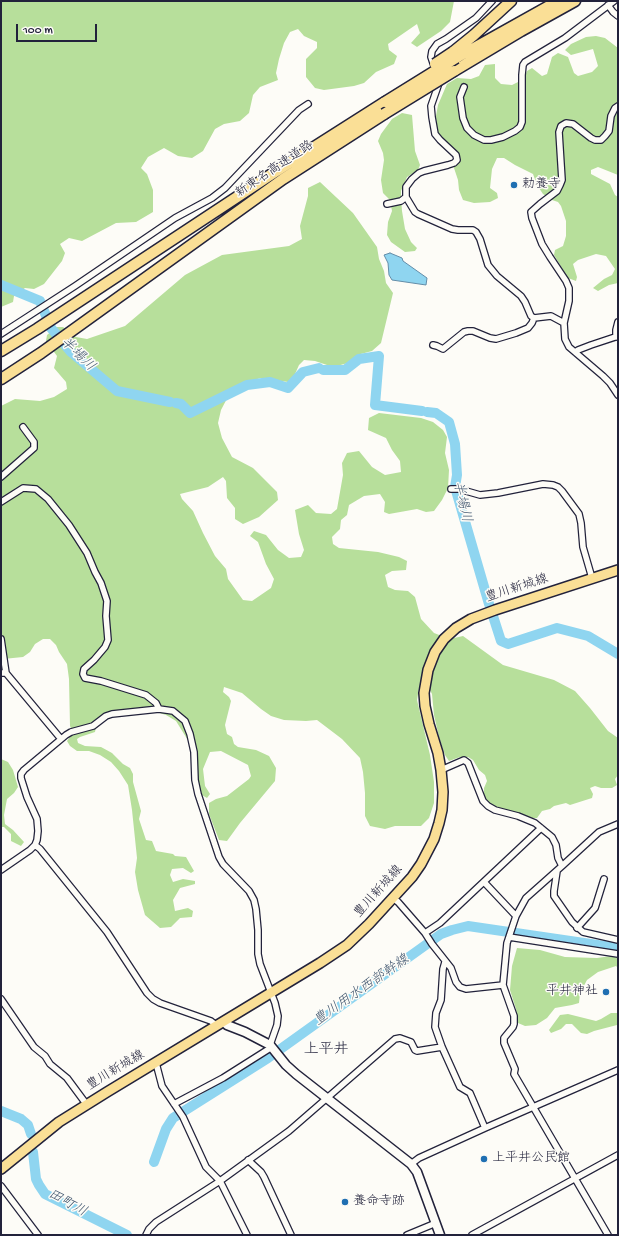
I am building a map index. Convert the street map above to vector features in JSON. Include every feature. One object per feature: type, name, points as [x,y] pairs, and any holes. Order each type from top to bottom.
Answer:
[{"type":"highway","points":[[454,55],[512,1]]},
{"type":"highway","points":[[454,55],[558,1]]},
{"type":"highway","name":"新東名高速道路","points":[[1,379],[41,353],[283,179],[454,70],[575,1]]},
{"type":"highway","name":"新東名高速道路","points":[[1,351],[37,329],[454,55]]},
{"type":"main road","name":"豊川新城線","points":[[1,1169],[48,1131],[87,1105],[320,963],[346,945],[369,924],[412,877],[421,864],[434,839],[442,810],[443,792],[441,770],[438,753],[425,706],[424,693],[428,670],[435,652],[444,639],[456,628],[471,619],[494,610],[618,570]]},
{"type":"street","points":[[492,1],[476,18],[437,44],[432,51],[432,63],[439,73],[439,84],[431,106],[435,134],[456,155],[457,160],[454,163],[419,173],[406,187],[406,197],[415,212],[418,214],[458,230],[473,230],[476,232],[480,239],[488,265],[520,296],[525,302],[531,316],[534,318]]},
{"type":"street","points":[[464,87],[460,97],[462,118],[467,128],[474,135],[484,140],[490,140],[515,131],[520,127],[522,122],[522,75],[523,65],[525,62],[565,38],[614,1]]},
{"type":"street","points":[[608,5],[618,16]]},
{"type":"street","points":[[1,334],[175,218],[212,198],[225,188],[299,110],[308,104]]},
{"type":"street","points":[[618,106],[615,108],[611,116],[609,131],[600,140],[591,138],[573,124],[566,123],[561,126],[559,132],[562,180],[557,190],[531,212],[542,244],[569,288],[569,301],[564,322],[565,339],[569,347],[610,382],[618,395]]},
{"type":"street","points":[[387,204],[401,201],[406,197]]},
{"type":"street","points":[[534,318],[551,316],[564,322]]},
{"type":"street","points":[[433,345],[443,349],[464,332],[468,331],[496,339],[528,328],[534,318]]},
{"type":"street","points":[[575,352],[617,336],[616,330],[618,322]]},
{"type":"street","points":[[1,477],[34,448],[34,442],[23,427]]},
{"type":"street","points":[[451,489],[459,489],[480,495],[543,484],[558,487],[562,490],[579,514],[583,547],[592,578]]},
{"type":"street","points":[[1,502],[23,488],[36,489],[48,499],[69,525],[87,552],[105,591],[107,601],[106,616],[108,640],[105,647],[94,660],[84,668],[82,674],[85,678],[101,681],[146,695],[156,703],[159,709]]},
{"type":"street","points":[[1,639],[3,673],[61,739]]},
{"type":"street","points":[[1,870],[35,845],[38,832],[37,819],[26,797],[21,774],[24,770],[71,732],[93,726],[106,716],[159,709],[172,712],[185,721],[190,734],[194,752],[195,780],[198,794],[219,857],[223,864],[249,891],[254,900],[260,964],[278,1016],[273,1049]]},
{"type":"street","points":[[441,770],[464,760],[468,763],[483,801],[495,810],[535,822],[552,837],[562,866]]},
{"type":"street","points":[[608,1235],[514,1074],[515,1069],[504,1043],[504,1038],[513,1027],[514,1016],[503,985],[505,953],[511,927],[526,898],[557,872],[599,832],[618,824]]},
{"type":"street","points":[[426,935],[541,828]]},
{"type":"street","points":[[35,845],[40,849],[107,932],[139,983],[153,999],[160,1003],[210,1021],[227,1025],[245,1032],[273,1049],[286,1065],[296,1074],[412,1164],[440,1235]]},
{"type":"street","points":[[557,872],[554,896],[577,928],[582,932],[618,940]]},
{"type":"street","points":[[577,928],[595,908],[604,878]]},
{"type":"street","points":[[484,882],[516,916]]},
{"type":"street","points":[[393,898],[426,935],[451,968],[456,982],[460,987],[466,989],[503,985]]},
{"type":"street","points":[[509,936],[618,954]]},
{"type":"street","points":[[445,962],[443,969],[441,1000],[436,1013],[435,1027],[460,1088],[470,1093],[485,1128]]},
{"type":"street","points":[[1,999],[34,1047],[45,1056],[50,1064],[67,1078],[87,1105]]},
{"type":"street","points":[[146,1235],[149,1229],[156,1222],[220,1181],[289,1130],[395,1039],[400,1038],[411,1042],[414,1050],[417,1051],[442,1047]]},
{"type":"street","points":[[176,1106],[273,1049]]},
{"type":"street","points":[[156,1063],[162,1086],[182,1115],[206,1167],[220,1181],[247,1235]]},
{"type":"street","points":[[412,1164],[419,1158],[532,1106],[618,1070]]},
{"type":"street","points":[[472,1235],[618,1155]]},
{"type":"street","points":[[248,1160],[261,1172],[264,1177],[291,1235]]},
{"type":"street","points":[[1,1186],[38,1235]]},
{"type":"street","points":[[407,1235],[436,1223]]},
{"type":"green space","points":[[1,1],[454,1],[450,22],[441,31],[417,47],[411,43],[420,33],[417,24],[388,44],[389,50],[397,56],[394,64],[376,72],[364,83],[354,86],[324,90],[315,88],[306,77],[306,59],[317,48],[317,42],[304,36],[298,29],[290,32],[284,43],[279,59],[276,73],[278,80],[260,87],[253,95],[249,113],[240,121],[224,124],[215,129],[203,151],[192,158],[178,156],[164,148],[148,157],[141,168],[147,174],[153,190],[153,212],[136,222],[116,223],[82,241],[69,238],[60,244],[65,253],[62,261],[44,284],[34,289],[25,288],[14,296],[13,302],[1,307]]},
{"type":"green space","points":[[596,36],[605,38],[618,48],[618,175],[598,167],[591,170],[591,174],[610,184],[615,195],[618,197],[618,283],[609,285],[598,291],[593,288],[604,279],[612,275],[615,269],[606,256],[596,254],[578,260],[573,264],[577,277],[576,281],[568,278],[554,255],[555,250],[563,246],[566,236],[566,221],[561,206],[558,202],[543,194],[537,185],[533,174],[504,158],[497,158],[492,169],[490,188],[497,193],[498,198],[490,202],[474,203],[463,200],[454,168],[455,159],[453,149],[442,141],[437,132],[436,116],[438,105],[447,84],[457,78],[471,79],[479,76],[485,65],[495,64],[495,78],[501,84],[512,85],[524,79],[527,71],[532,68],[542,76],[547,74],[552,57],[558,53],[568,57],[574,73],[578,76],[592,72],[598,66],[593,49],[571,55],[565,50],[571,44],[586,37]]},
{"type":"green space","points":[[402,113],[412,115],[415,151],[420,165],[418,170],[407,177],[401,191],[405,229],[411,242],[417,248],[415,251],[405,252],[391,242],[387,235],[388,222],[392,211],[390,200],[383,193],[381,180],[384,160],[378,141],[381,134],[392,119]]},
{"type":"green space","points":[[320,182],[353,213],[377,247],[386,283],[393,293],[381,343],[372,351],[357,355],[348,363],[333,367],[315,361],[304,360],[288,382],[261,378],[243,383],[232,389],[221,410],[218,423],[222,438],[232,457],[253,468],[277,492],[278,500],[259,517],[243,524],[235,519],[235,508],[227,498],[226,481],[223,477],[208,487],[180,494],[182,499],[193,511],[215,556],[226,569],[228,579],[243,600],[252,601],[271,588],[274,579],[266,564],[258,542],[250,536],[254,531],[266,535],[278,550],[289,558],[301,557],[304,550],[299,534],[295,510],[308,505],[316,513],[331,514],[337,509],[343,475],[342,463],[347,453],[359,451],[372,467],[385,475],[401,472],[400,461],[386,438],[368,430],[369,418],[379,413],[421,418],[433,422],[443,430],[447,437],[445,453],[449,470],[448,488],[434,511],[426,512],[417,509],[389,514],[384,512],[385,502],[380,494],[364,496],[349,505],[347,515],[341,520],[340,529],[332,537],[333,544],[339,548],[378,552],[399,557],[407,561],[406,570],[392,571],[385,575],[388,587],[395,590],[408,591],[415,597],[421,619],[434,633],[450,639],[463,636],[503,665],[554,680],[575,691],[608,731],[618,738],[618,775],[615,779],[617,785],[612,788],[601,788],[595,786],[590,788],[593,794],[592,798],[570,805],[566,803],[554,806],[550,809],[542,811],[537,818],[531,818],[496,808],[488,802],[484,796],[484,788],[487,781],[485,775],[479,770],[473,760],[468,757],[460,757],[449,761],[445,755],[434,715],[432,694],[429,688],[419,688],[417,700],[430,755],[434,782],[434,803],[429,818],[421,826],[395,826],[385,829],[370,826],[365,816],[365,793],[360,758],[342,739],[317,720],[284,720],[271,716],[242,693],[224,687],[223,692],[231,701],[225,725],[227,734],[232,737],[234,744],[238,747],[256,750],[269,756],[276,768],[275,781],[227,841],[219,840],[209,814],[209,803],[227,796],[249,779],[251,776],[248,765],[221,751],[210,752],[203,769],[205,786],[210,794],[207,798],[200,794],[192,773],[192,755],[189,742],[176,721],[166,715],[153,711],[128,709],[110,712],[97,722],[95,732],[80,737],[77,739],[78,743],[85,746],[101,747],[112,753],[123,764],[130,768],[133,774],[133,782],[141,811],[139,819],[146,840],[152,841],[156,851],[186,857],[194,871],[191,873],[183,868],[172,869],[170,875],[173,882],[183,879],[195,881],[195,884],[180,888],[173,900],[175,911],[188,908],[193,911],[192,917],[180,918],[171,927],[160,928],[145,915],[138,890],[135,872],[137,858],[128,785],[111,762],[100,755],[89,751],[77,751],[70,746],[67,741],[73,733],[70,726],[69,679],[67,664],[56,645],[50,639],[43,639],[35,644],[30,652],[23,657],[3,659],[1,665],[1,406],[15,399],[40,401],[54,397],[67,389],[66,382],[54,368],[57,356],[46,341],[47,335],[57,327],[63,327],[76,337],[87,339],[125,326],[185,275],[222,255],[289,246],[302,239],[300,226],[308,196],[308,188]]},
{"type":"green space","points":[[1,759],[8,762],[13,770],[18,787],[7,799],[4,815],[5,824],[24,842],[21,846],[11,841],[11,834],[4,827],[1,827]]},
{"type":"green space","points":[[517,948],[540,950],[565,957],[597,958],[611,956],[618,958],[618,968],[616,966],[598,972],[587,980],[580,993],[579,1003],[555,1008],[547,1018],[536,1025],[525,1026],[518,1023],[516,1009],[510,990],[512,966]]},
{"type":"green space","points":[[611,1013],[618,1013],[617,1025],[587,1034],[581,1033],[572,1024],[566,1024],[561,1029],[551,1033],[549,1030],[560,1015],[568,1014],[596,1021]]},
{"type":"water","points":[[390,253],[402,258],[403,261],[427,278],[426,285],[392,280],[389,275],[388,263],[384,255]]},
{"type":"waterway","name":"半場川","points":[[1,285],[40,301],[51,328],[71,352],[117,391],[170,402]]},
{"type":"waterway","name":"半場川","points":[[323,370],[345,370],[359,359],[379,356],[375,405],[422,411]]},
{"type":"waterway","name":"半場川","points":[[176,403],[181,404],[190,413],[247,385],[270,382],[288,388],[303,372],[319,368]]},
{"type":"waterway","name":"半場川","points":[[427,412],[436,413],[449,422],[455,444],[457,475],[455,487],[489,604]]},
{"type":"waterway","name":"半場川","points":[[493,616],[501,641],[508,644],[557,628],[588,636],[618,654]]},
{"type":"waterway","name":"豊川用水西部幹線","points":[[154,1162],[166,1129],[173,1118],[268,1058],[441,934],[468,926],[618,948]]},
{"type":"waterway","name":"田町川","points":[[1,1111],[21,1119],[28,1125],[31,1134]]},
{"type":"waterway","name":"田町川","points":[[33,1152],[36,1179],[45,1194],[127,1235]]},
{"type":"place","name":"勅養寺","points":[[514,185]]},
{"type":"place","name":"平井神社","points":[[606,992]]},
{"type":"place","name":"上平井公民館","points":[[484,1159]]},
{"type":"place","name":"養命寺跡","points":[[345,1202]]},
{"type":"district","name":"上平井","points":[[326,1051]]}]
